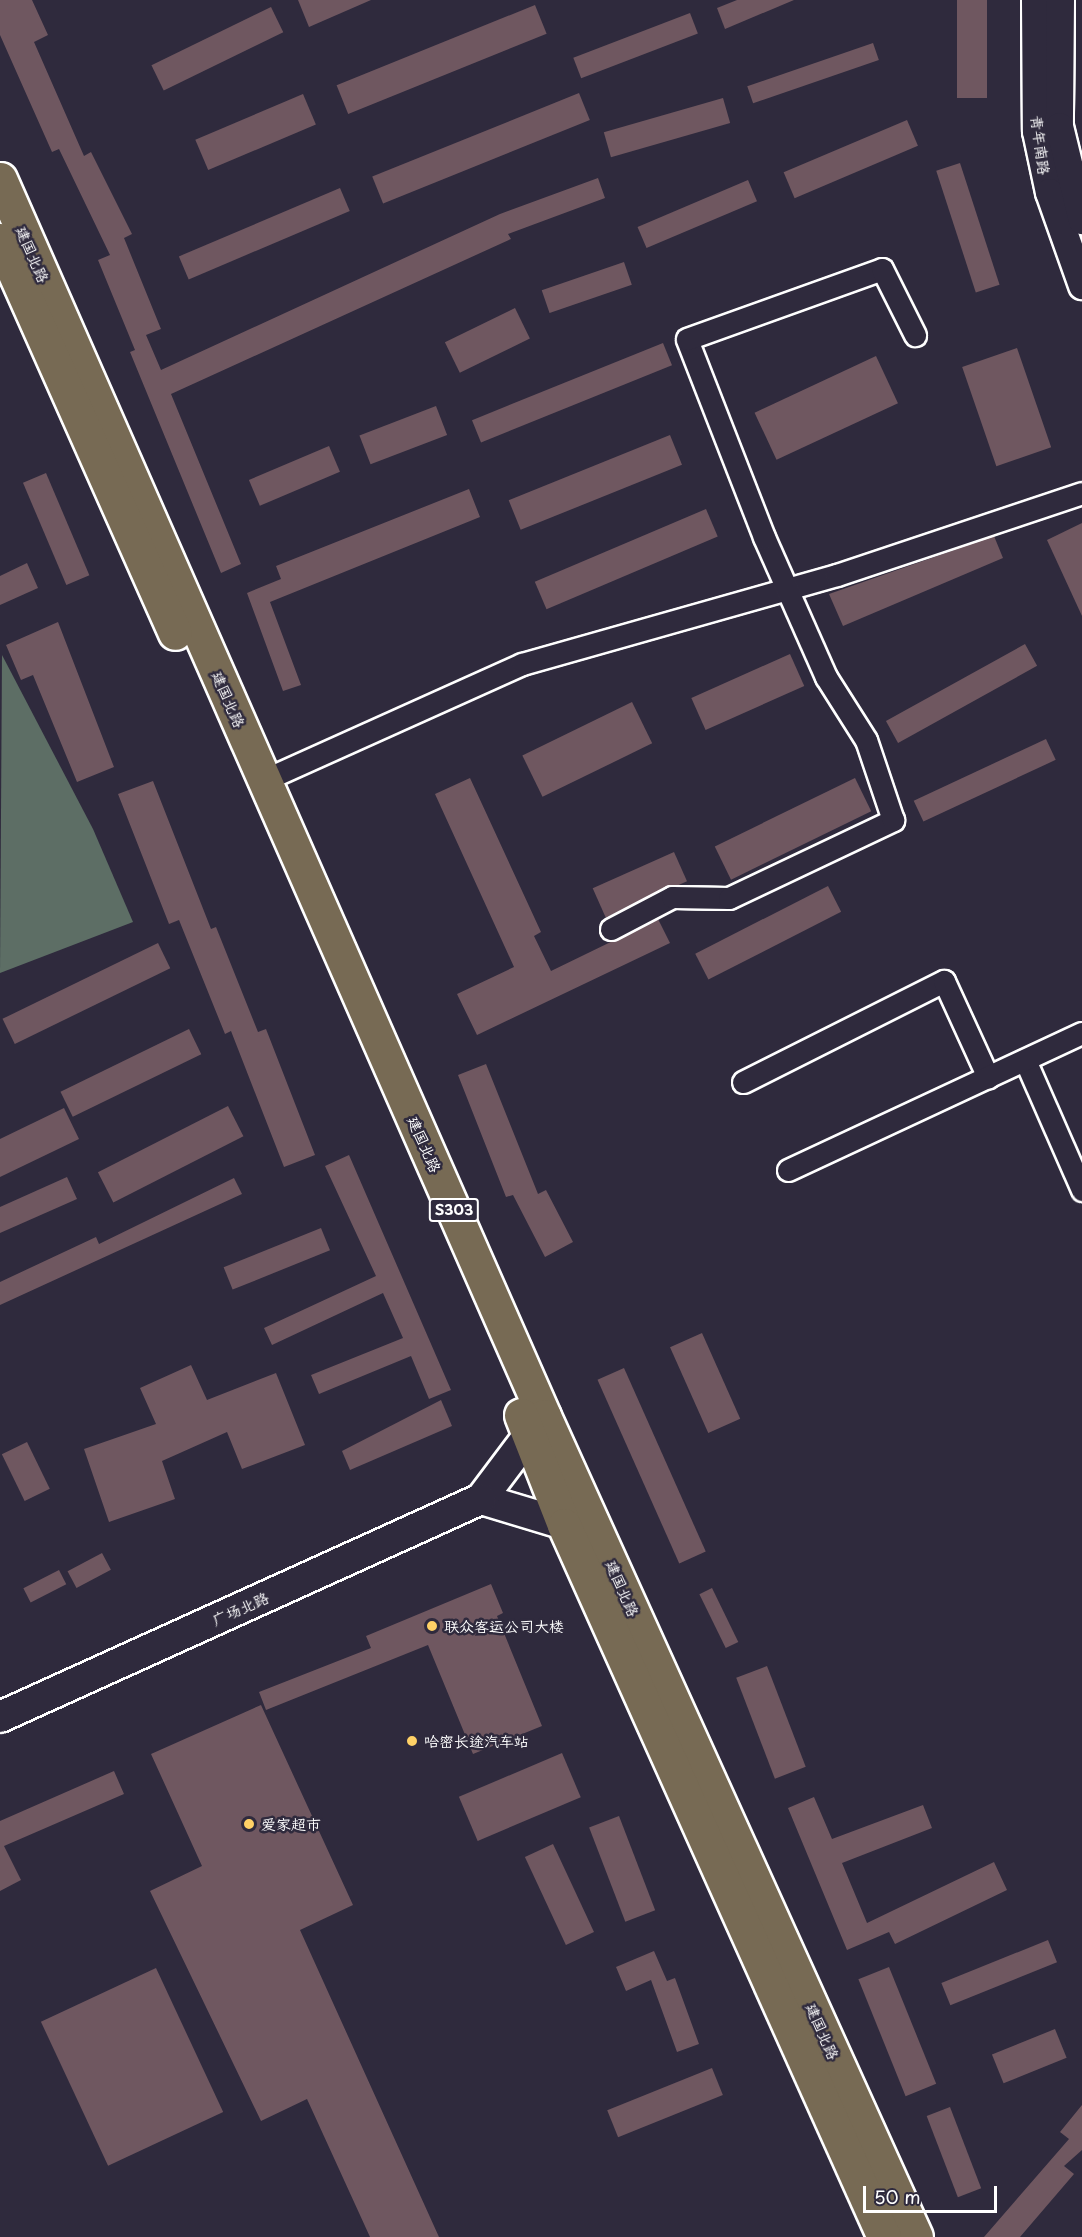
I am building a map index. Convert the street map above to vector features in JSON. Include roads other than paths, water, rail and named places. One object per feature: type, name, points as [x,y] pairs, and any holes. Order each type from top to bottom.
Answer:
[{"type":"main road","name":"建国北路","points":[[0,179],[264,780],[536,1424],[564,1525],[884,2237]]},
{"type":"main road","name":"建国北路","points":[[0,240],[536,1424],[598,1534],[916,2237]]},
{"type":"main road","points":[[536,1424],[481,1499],[598,1534]]},
{"type":"main road","name":"广场北路","points":[[0,1717],[481,1499]]},
{"type":"street","name":"青年南路","points":[[1035,0],[1036,131],[1049,192],[1082,285]]},
{"type":"street","points":[[1060,0],[1059,126],[1082,220]]},
{"type":"street","points":[[611,929],[672,897],[729,898],[893,820],[866,740],[826,677],[786,588],[687,339],[882,269],[915,335]]},
{"type":"street","points":[[264,780],[522,664],[786,588],[1082,493]]},
{"type":"street","points":[[743,1082],[944,981],[988,1077]]},
{"type":"street","points":[[788,1170],[1082,1033]]},
{"type":"street","points":[[1024,1060],[1082,1190]]},
{"type":"place","name":"联众客运公司大楼","points":[[432,1626]]},
{"type":"place","name":"哈密长途汽车站","points":[[412,1741]]},
{"type":"place","name":"爱家超市","points":[[249,1824]]}]
